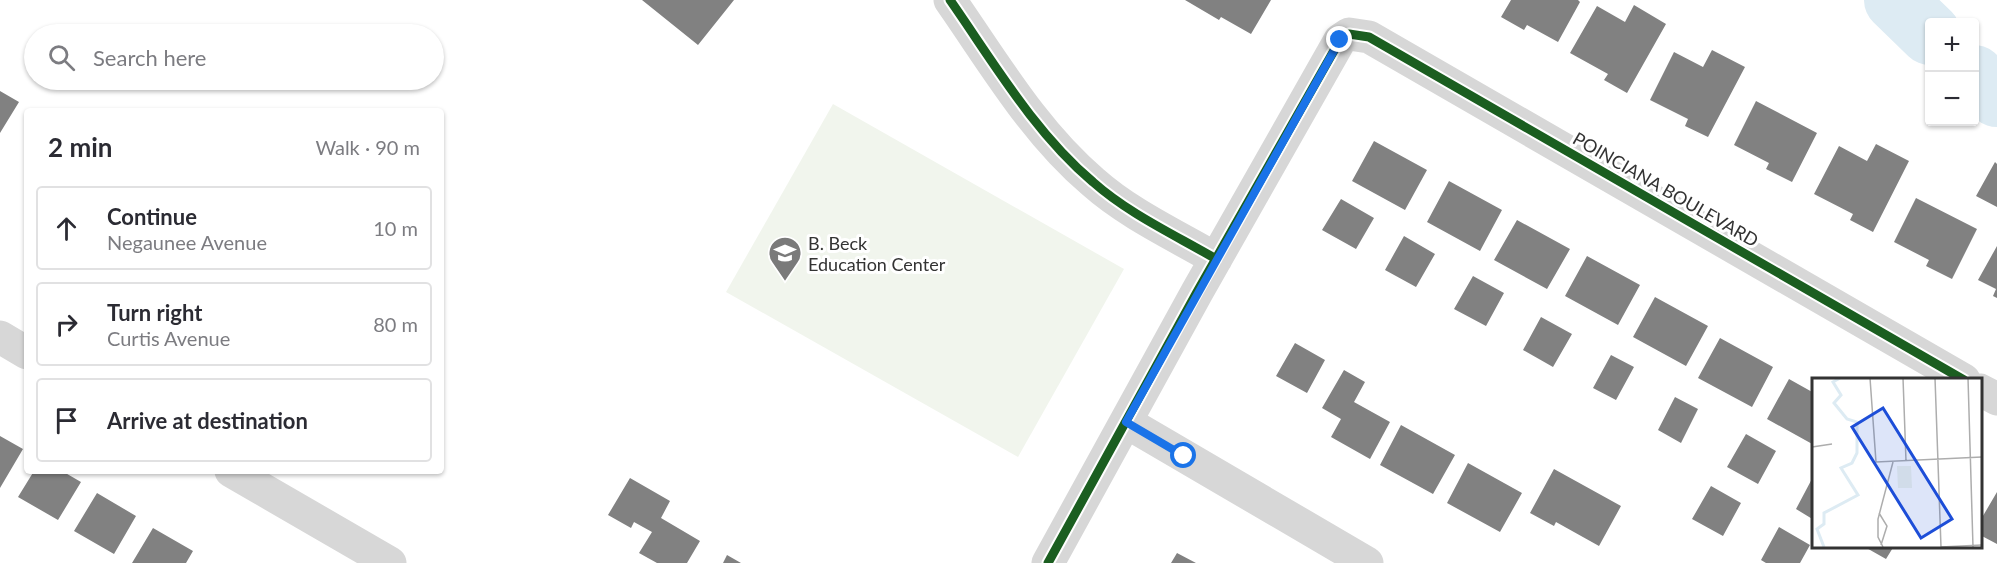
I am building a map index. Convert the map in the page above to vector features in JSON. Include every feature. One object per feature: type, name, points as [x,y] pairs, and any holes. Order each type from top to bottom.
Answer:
[{"type":"street","points":[[950,0],[1027,112],[1058,150],[1094,183],[1123,205],[1216,259],[1048,563]]},
{"type":"street","name":"POINCIANA BOULEVARD","points":[[1216,259],[1340,40],[1349,34],[1369,37],[1961,378]]},
{"type":"street","points":[[0,337],[24,351]]},
{"type":"street","points":[[1982,391],[1997,399]]},
{"type":"street","points":[[1126,422],[1367,563]]},
{"type":"street","points":[[236,474],[390,563]]},
{"type":"shaded area","points":[[833,104],[1124,269],[1018,457],[726,292]]},
{"type":"building","points":[[642,0],[734,0],[698,45]]},
{"type":"building","points":[[1185,0],[1271,0],[1251,34],[1221,17],[1219,20]]},
{"type":"building","points":[[1511,0],[1578,0],[1580,2],[1558,42],[1527,25],[1524,30],[1501,17]]},
{"type":"building","points":[[1634,5],[1666,24],[1627,93],[1604,80],[1608,74],[1570,53],[1597,6],[1625,22]]},
{"type":"building","points":[[1712,50],[1745,67],[1708,137],[1685,126],[1688,119],[1650,100],[1674,52],[1703,67]]},
{"type":"building","points":[[0,91],[19,102],[0,133]]},
{"type":"building","points":[[1756,101],[1817,133],[1792,182],[1766,169],[1769,163],[1734,145]]},
{"type":"building","points":[[1374,141],[1427,170],[1405,210],[1352,181]]},
{"type":"building","points":[[1876,144],[1909,161],[1873,232],[1850,220],[1853,214],[1814,194],[1839,146],[1867,161]]},
{"type":"building","points":[[1995,162],[1997,164],[1997,207],[1976,196]]},
{"type":"building","points":[[1449,181],[1502,210],[1480,251],[1427,222]]},
{"type":"building","points":[[1916,198],[1977,229],[1952,279],[1926,266],[1929,260],[1894,242]]},
{"type":"building","points":[[1341,199],[1374,218],[1356,249],[1322,230]]},
{"type":"building","points":[[1517,220],[1570,249],[1547,289],[1494,260]]},
{"type":"building","points":[[1404,236],[1435,254],[1416,287],[1385,270]]},
{"type":"building","points":[[1997,246],[1997,298],[1993,296],[1996,289],[1978,280]]},
{"type":"building","points":[[1587,256],[1640,285],[1618,325],[1565,296]]},
{"type":"building","points":[[1473,276],[1504,293],[1486,326],[1454,309]]},
{"type":"building","points":[[1655,297],[1708,326],[1686,366],[1633,337]]},
{"type":"building","points":[[1541,317],[1572,334],[1553,367],[1523,350]]},
{"type":"building","points":[[1720,338],[1773,367],[1752,407],[1698,378]]},
{"type":"building","points":[[1295,343],[1325,360],[1307,393],[1276,376]]},
{"type":"building","points":[[1611,355],[1634,367],[1616,400],[1593,388]]},
{"type":"building","points":[[1344,370],[1365,382],[1354,402],[1390,422],[1370,459],[1331,437],[1341,419],[1322,408]]},
{"type":"building","points":[[1789,379],[1812,392],[1812,444],[1767,419]]},
{"type":"building","points":[[1675,397],[1698,409],[1681,443],[1658,430]]},
{"type":"building","points":[[1401,425],[1455,455],[1433,494],[1380,465]]},
{"type":"building","points":[[1746,434],[1776,451],[1758,484],[1727,467]]},
{"type":"building","points":[[0,436],[23,449],[0,488]]},
{"type":"building","points":[[1468,463],[1522,493],[1500,532],[1447,503]]},
{"type":"building","points":[[1554,469],[1621,506],[1599,546],[1556,522],[1554,526],[1530,513]]},
{"type":"building","points":[[32,474],[67,474],[81,482],[58,520],[18,497]]},
{"type":"building","points":[[630,478],[670,501],[661,518],[700,541],[687,563],[657,563],[639,553],[652,532],[634,522],[631,528],[608,515]]},
{"type":"building","points":[[1812,479],[1812,519],[1796,509]]},
{"type":"building","points":[[1711,486],[1741,503],[1723,536],[1692,519]]},
{"type":"building","points":[[1997,492],[1997,544],[1982,536],[1982,518]]},
{"type":"building","points":[[97,493],[136,516],[114,554],[74,531]]},
{"type":"building","points":[[1779,527],[1810,545],[1800,563],[1766,563],[1761,560]]},
{"type":"building","points":[[153,528],[193,551],[186,563],[132,563]]},
{"type":"building","points":[[1867,548],[1893,548],[1886,559]]},
{"type":"building","points":[[1177,553],[1196,563],[1171,563]]},
{"type":"building","points":[[727,555],[741,563],[723,563]]},
{"type":"waterway","points":[[1895,0],[1925,29]]},
{"type":"waterway","points":[[1979,80],[1997,96]]},
{"type":"cycle path","points":[[950,0],[1033,119],[1072,162],[1107,194],[1153,224],[1216,259]]},
{"type":"cycle path","points":[[1048,563],[1197,292],[1340,40],[1349,34],[1369,37],[1961,378]]},
{"type":"place","name":"B. Beck Education Center","points":[[785,282]]},
{"type":"route","points":[[1184,456],[1126,422],[1340,40]]}]
